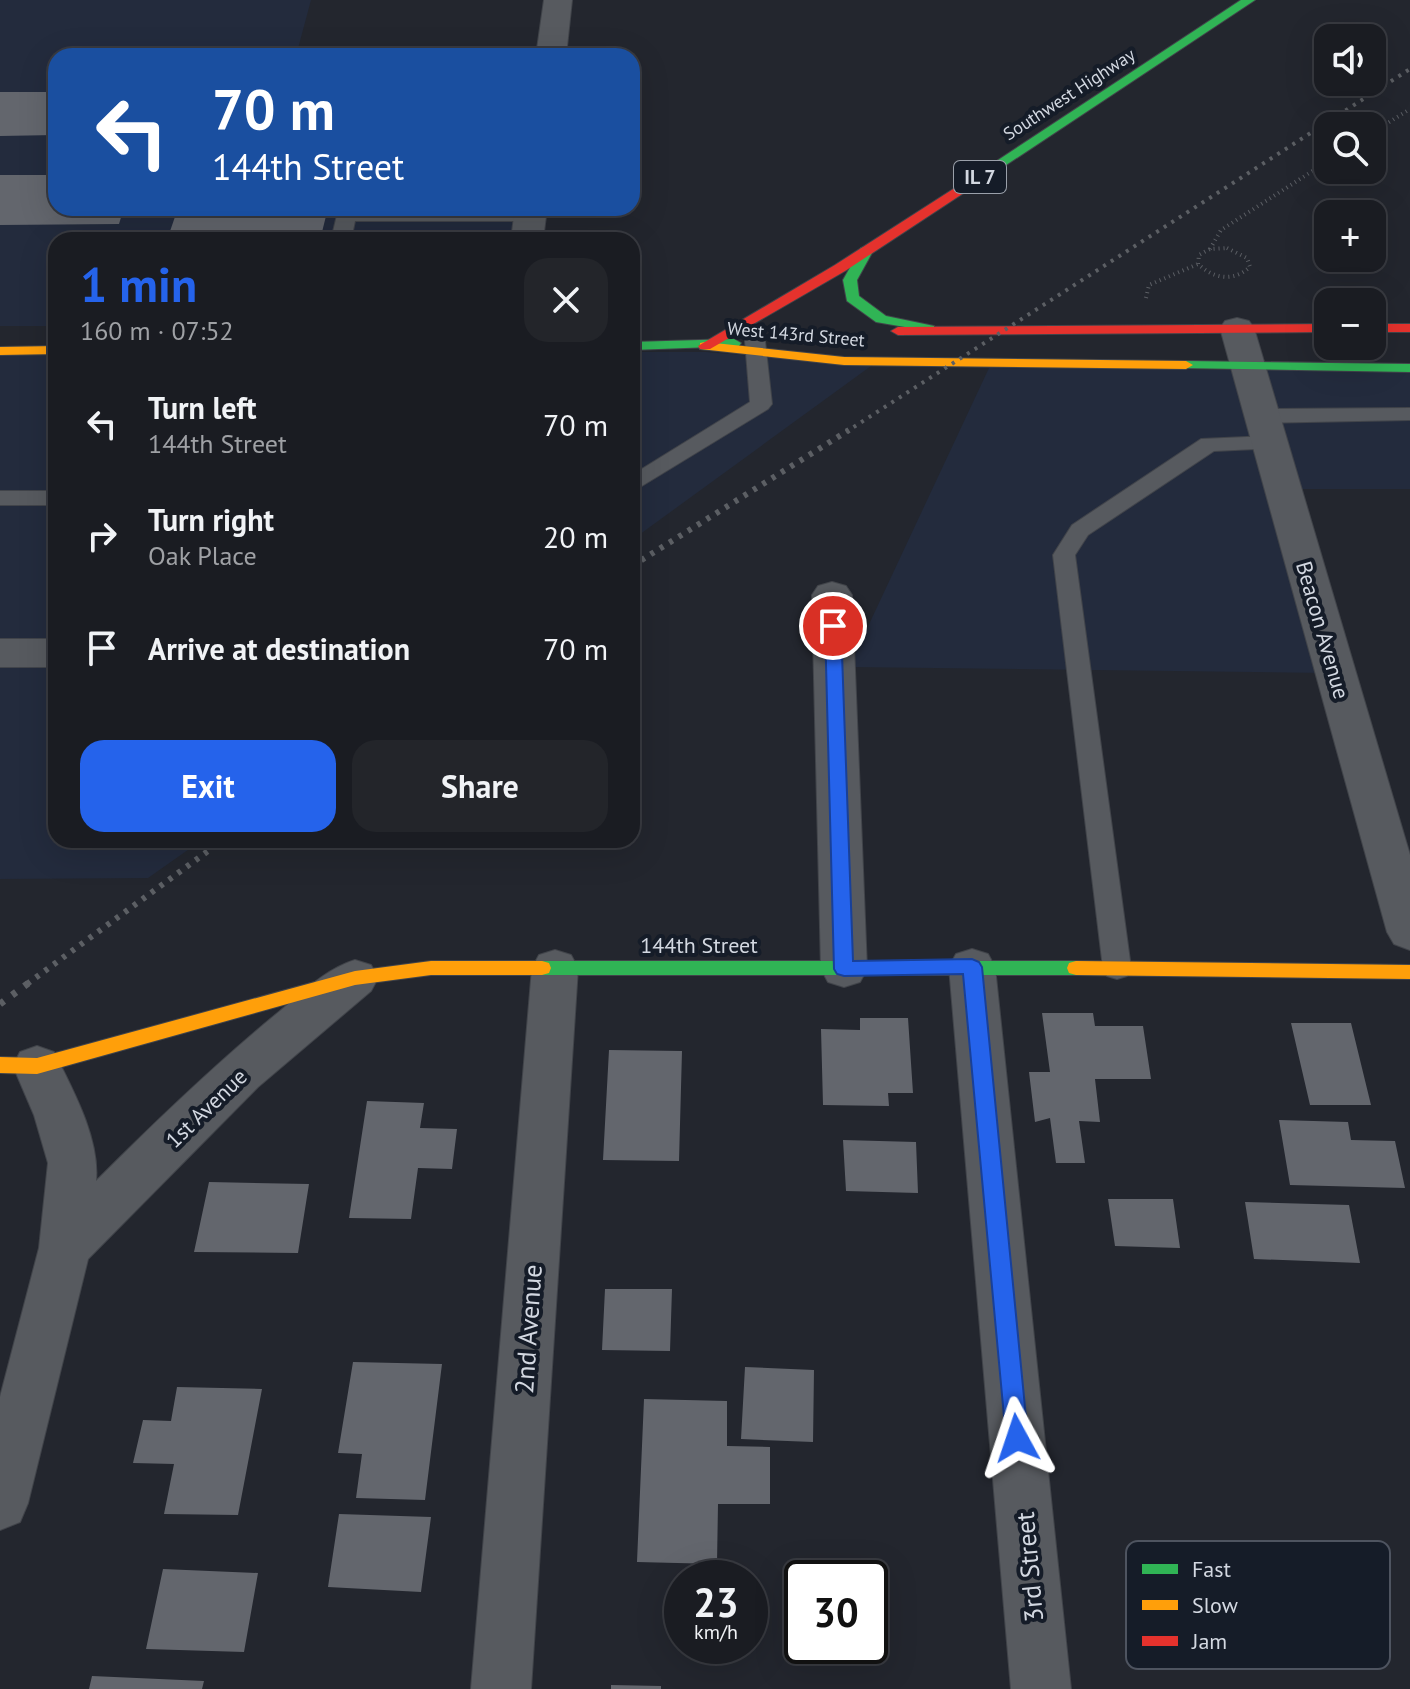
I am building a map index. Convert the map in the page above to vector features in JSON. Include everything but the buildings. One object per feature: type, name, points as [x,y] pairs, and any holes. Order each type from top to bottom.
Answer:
[{"type":"main road","name":"Southwest Highway","points":[[705,346],[866,251],[1249,0]]},
{"type":"main road","points":[[866,251],[850,280],[852,298],[869,313],[894,324],[951,332]]},
{"type":"main road","points":[[1386,328],[1410,328]]},
{"type":"main road","name":"West 143rd Street","points":[[873,333],[1154,330],[1242,347],[1410,368]]},
{"type":"main road","name":"West 143rd Street","points":[[640,346],[756,346],[844,361],[1242,347],[1314,331]]},
{"type":"main road","name":"West 143rd Street","points":[[756,346],[801,337]]},
{"type":"main road","points":[[0,351],[48,350]]},
{"type":"main road","name":"144th Street","points":[[19,1066],[355,978],[431,968],[972,967],[1410,972]]},
{"type":"street","points":[[552,48],[558,0]]},
{"type":"street","name":"Beacon Avenue","points":[[1242,347],[1410,932]]},
{"type":"street","points":[[832,595],[844,969]]},
{"type":"street","points":[[0,653],[48,653]]},
{"type":"street","name":"3rd Street","points":[[972,967],[1041,1689]]},
{"type":"street","name":"2nd Avenue","points":[[501,1689],[555,968]]},
{"type":"street","name":"1st Avenue","points":[[65,1248],[117,1193],[297,1021],[355,978]]},
{"type":"street","name":"1st Avenue","points":[[0,1503],[65,1248],[73,1163],[58,1115],[19,1066]]},
{"type":"lane","points":[[377,216],[529,221]]},
{"type":"lane","points":[[640,480],[761,404],[756,346]]},
{"type":"lane","points":[[1117,968],[1064,555],[1080,530],[1209,444],[1265,429],[1410,414]]},
{"type":"lane","points":[[0,498],[48,498]]},
{"type":"path","points":[[1386,124],[1410,109]]},
{"type":"path","points":[[1210,249],[1221,230],[1314,170]]},
{"type":"path","points":[[1227,248],[1242,254],[1250,267],[1241,275],[1225,277],[1208,273],[1198,264],[1199,255],[1210,249],[1227,248]]},
{"type":"path","points":[[1154,330],[1146,302],[1149,285],[1198,264]]},
{"type":"shaded area","points":[[0,0],[311,0],[298,48],[48,48],[48,216],[525,216],[522,232],[48,232],[48,326],[0,326]]},
{"type":"shaded area","points":[[640,352],[706,352],[871,366],[640,534]]},
{"type":"shaded area","points":[[0,354],[48,354],[48,495],[0,496]]},
{"type":"shaded area","points":[[989,368],[1242,370],[1329,673],[849,667]]},
{"type":"shaded area","points":[[1253,369],[1410,371],[1410,489],[1289,489]]},
{"type":"shaded area","points":[[48,501],[48,649],[0,649],[0,502]]},
{"type":"shaded area","points":[[0,660],[48,660],[48,848],[191,848],[148,878],[0,879]]},
{"type":"railway","points":[[846,432],[1410,69]]},
{"type":"railway","points":[[640,561],[849,430]]},
{"type":"railway","points":[[27,984],[212,848]]},
{"type":"railway","points":[[0,1004],[30,982]]},
{"type":"traffic: fast","points":[[986,172],[1249,0]]},
{"type":"traffic: fast","points":[[866,251],[850,280],[852,298],[881,319],[929,329]]},
{"type":"traffic: fast","points":[[640,346],[734,343]]},
{"type":"traffic: fast","points":[[1186,365],[1410,368]]},
{"type":"traffic: fast","points":[[542,968],[1076,968]]},
{"type":"traffic: slow","points":[[705,346],[844,361],[1186,365]]},
{"type":"traffic: slow","points":[[0,351],[48,350]]},
{"type":"traffic: slow","points":[[0,1065],[37,1066],[355,978],[431,968],[542,968]]},
{"type":"traffic: slow","points":[[1076,968],[1410,972]]},
{"type":"traffic: jam","points":[[705,346],[840,268],[986,172]]},
{"type":"traffic: jam","points":[[898,331],[1314,328]]},
{"type":"traffic: jam","points":[[1386,328],[1410,328]]},
{"type":"route","points":[[833,626],[844,969],[972,967],[1017,1438]]}]
